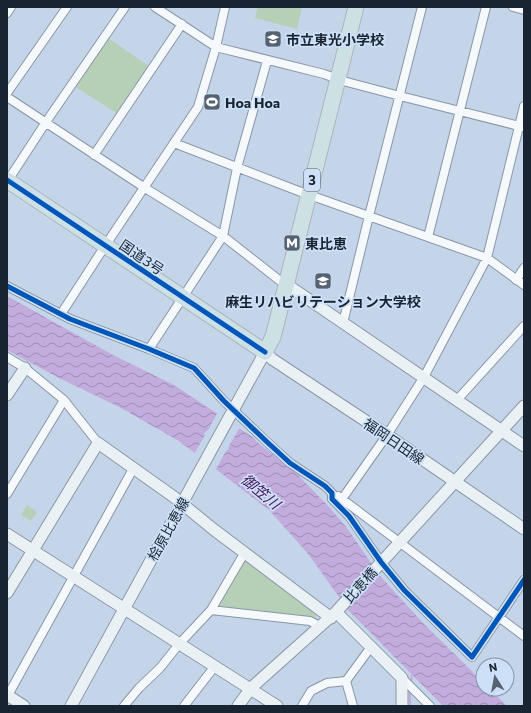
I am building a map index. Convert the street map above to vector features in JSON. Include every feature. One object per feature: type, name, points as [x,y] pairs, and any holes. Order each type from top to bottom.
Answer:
[{"type":"highway","name":"3","points":[[337,79],[346,7]]},
{"type":"highway","name":"3","points":[[265,352],[273,337],[282,282],[304,193],[356,7]]},
{"type":"highway","name":"国道3号","points":[[7,181],[265,352]]},
{"type":"street","points":[[7,13],[11,7]]},
{"type":"street","points":[[7,93],[66,7]]},
{"type":"street","points":[[7,181],[125,7]]},
{"type":"street","points":[[155,7],[216,47],[522,127]]},
{"type":"street","points":[[61,314],[104,246],[145,188],[198,107],[216,47],[225,7]]},
{"type":"street","points":[[343,324],[422,7]]},
{"type":"street","points":[[428,238],[486,7]]},
{"type":"street","points":[[513,7],[524,10]]},
{"type":"street","points":[[94,155],[182,24]]},
{"type":"street","points":[[149,349],[223,236],[237,168],[267,61]]},
{"type":"street","points":[[7,97],[145,188],[223,236],[282,282],[524,446]]},
{"type":"street","points":[[342,499],[387,435],[424,377],[487,258],[522,127],[524,106]]},
{"type":"street","points":[[174,143],[304,193],[487,258],[524,286]]},
{"type":"street","points":[[516,280],[524,268]]},
{"type":"street","points":[[7,286],[70,319],[194,368],[231,415],[290,463],[325,486],[332,493],[400,542],[524,636]]},
{"type":"street","points":[[457,400],[524,326]]},
{"type":"street","name":"桧原比恵線","points":[[72,706],[124,608],[265,352]]},
{"type":"street","name":"福岡日田線","points":[[265,352],[278,363],[387,435],[524,529]]},
{"type":"street","points":[[7,357],[25,368],[64,400],[98,443],[245,552],[335,613],[430,706]]},
{"type":"street","points":[[7,395],[25,368]]},
{"type":"street","points":[[7,494],[64,400]]},
{"type":"street","name":"比恵橋","points":[[238,706],[251,688],[335,613],[524,406]]},
{"type":"street","points":[[7,593],[98,443]]},
{"type":"street","points":[[24,706],[7,696],[133,469]]},
{"type":"street","points":[[332,493],[332,499],[349,516],[381,562],[404,590],[472,657],[524,580]]},
{"type":"street","points":[[7,534],[251,688],[277,706]]},
{"type":"street","points":[[124,706],[211,610],[245,552]]},
{"type":"street","points":[[211,610],[310,621],[321,627]]},
{"type":"street","points":[[302,706],[311,691],[327,683],[346,681],[371,647]]},
{"type":"street","points":[[184,706],[215,666]]},
{"type":"street","points":[[402,678],[402,706]]},
{"type":"street","points":[[346,681],[353,700],[353,706]]},
{"type":"green space","points":[[258,7],[302,7],[297,29],[255,18]]},
{"type":"green space","points":[[107,37],[150,67],[118,114],[74,86]]},
{"type":"green space","points":[[27,505],[37,512],[31,521],[21,515]]},
{"type":"green space","points":[[246,558],[318,613],[316,617],[220,609],[217,604],[243,559]]},
{"type":"water","name":"御笠川","points":[[7,296],[115,356],[174,385],[254,438],[297,474],[330,508],[347,528],[380,576],[424,624],[475,674],[475,697],[498,697],[507,706],[443,706],[349,611],[309,555],[269,510],[179,441],[121,408],[57,377],[7,350]]},
{"type":"pier","points":[[218,412],[240,427],[215,471],[193,456],[205,435],[204,433],[208,430]]},
{"type":"waterway","points":[[411,683],[412,673]]},
{"type":"waterway","points":[[410,691],[410,706]]},
{"type":"cycle path","points":[[7,180],[265,352]]},
{"type":"cycle path","points":[[7,286],[70,319],[194,368],[224,401],[290,463],[325,486],[332,493],[332,499],[349,516],[381,562],[404,590],[472,657],[524,580]]},
{"type":"place","name":"市立東光小学校","points":[[273,39]]},
{"type":"place","name":"Hoa Hoa","points":[[212,102]]},
{"type":"place","name":"東比恵","points":[[292,243]]},
{"type":"place","name":"麻生リハビリテーション大学校","points":[[323,281]]}]
